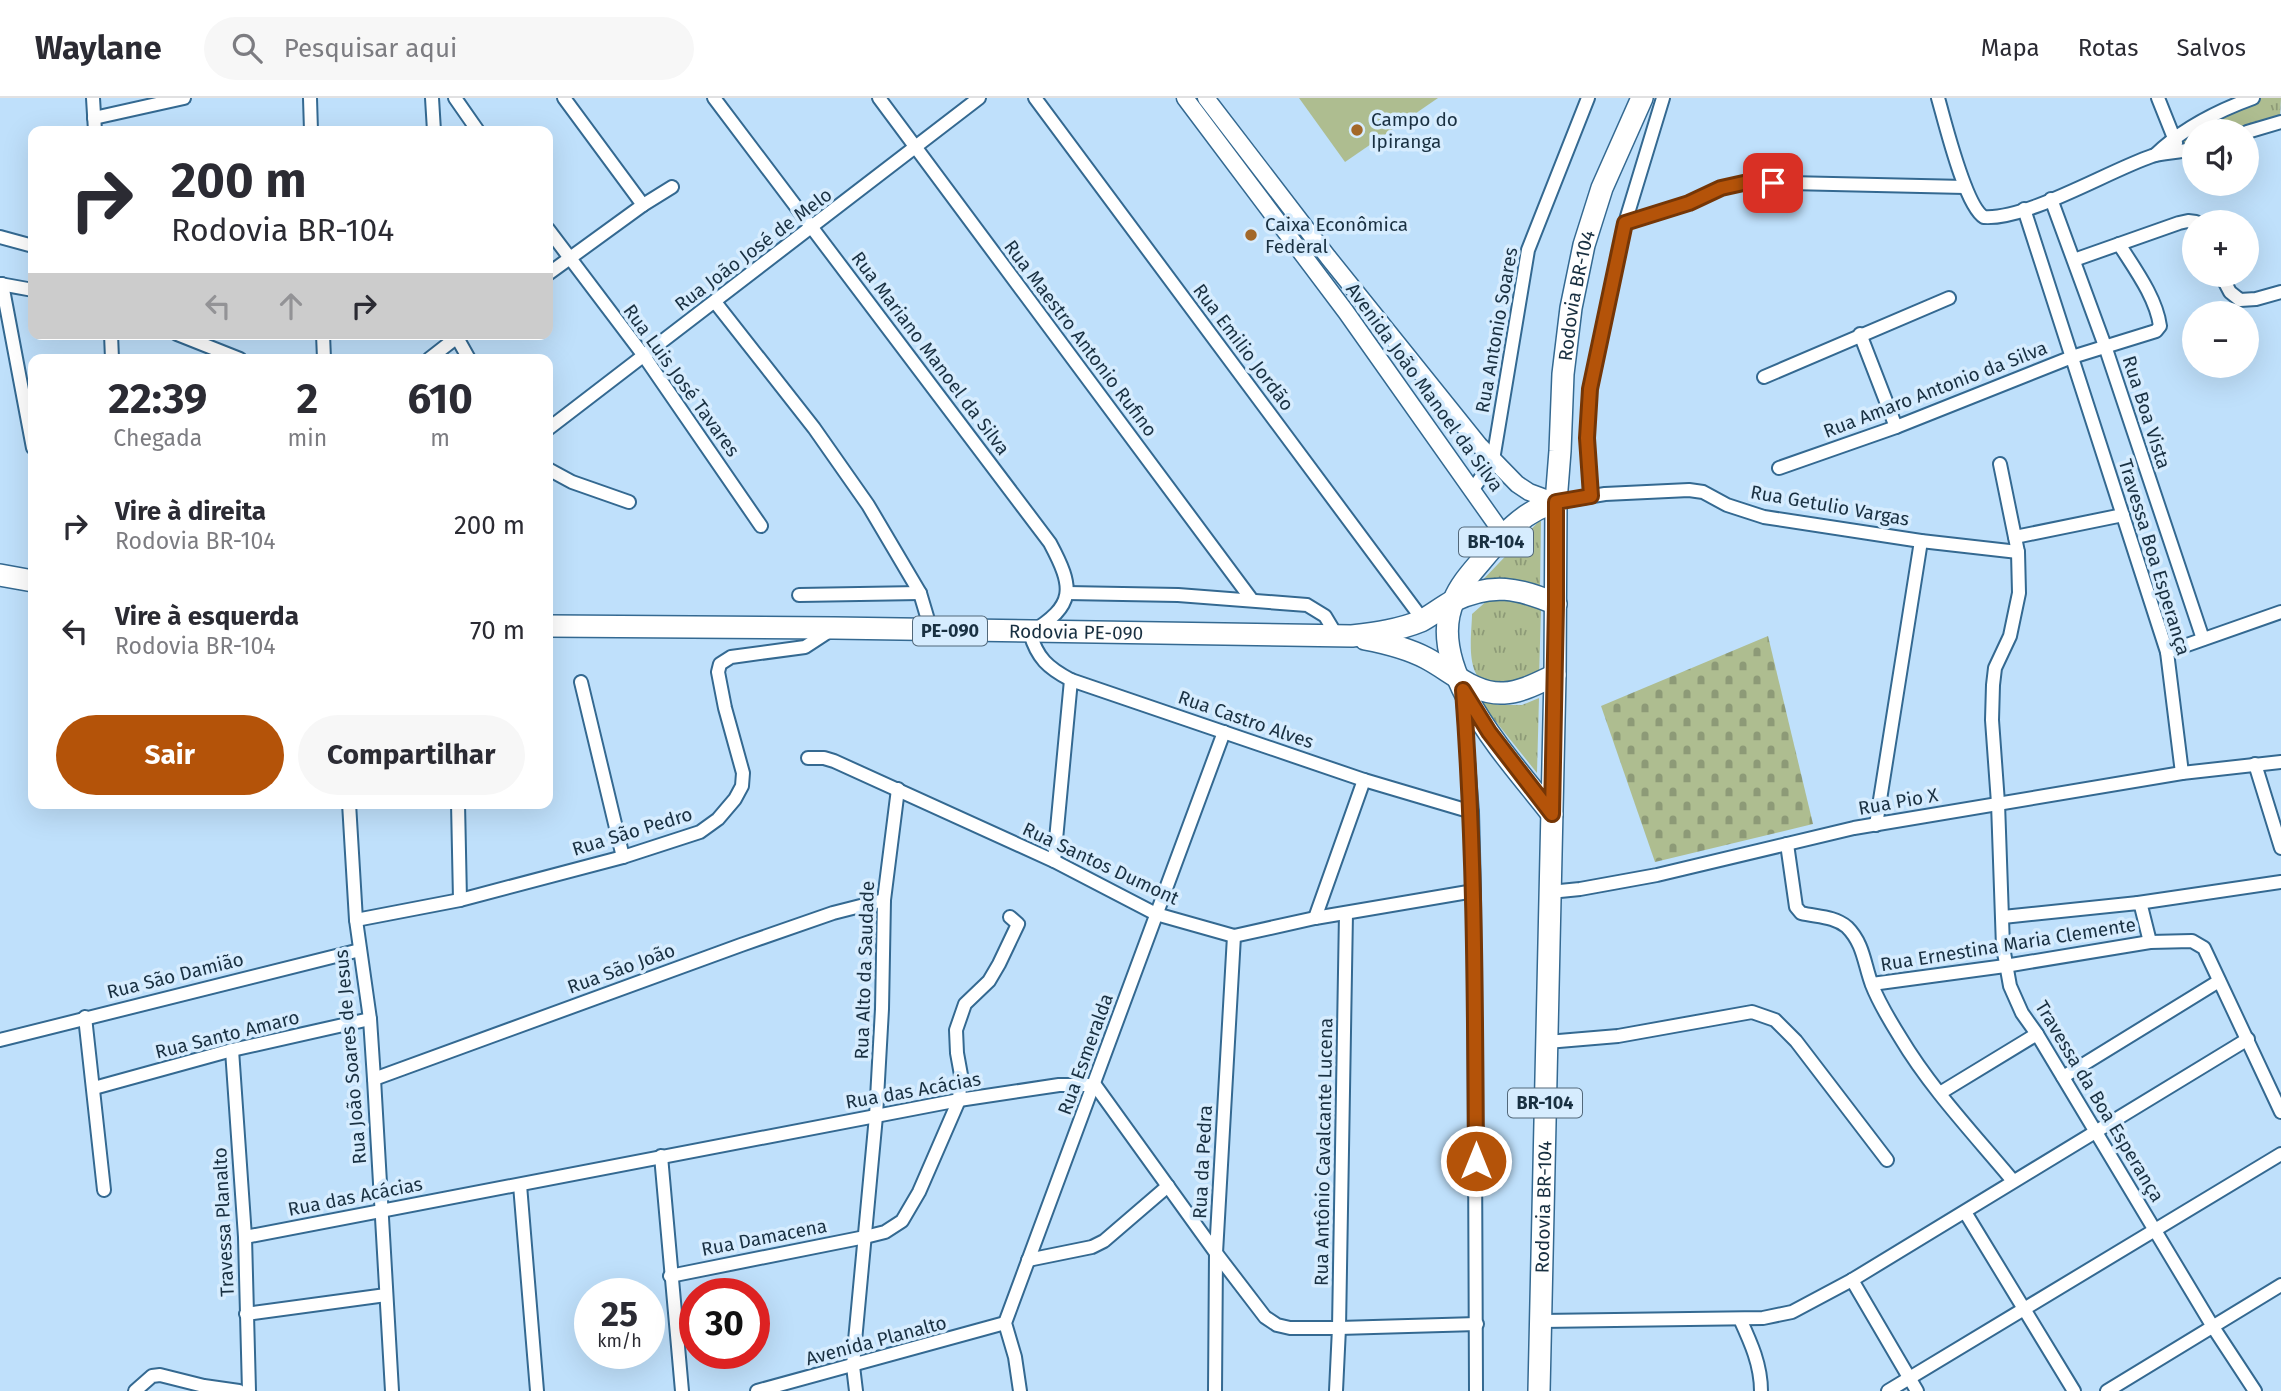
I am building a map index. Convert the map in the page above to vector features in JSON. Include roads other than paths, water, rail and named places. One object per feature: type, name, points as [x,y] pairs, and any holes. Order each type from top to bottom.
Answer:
[{"type":"main road","name":"Rodovia BR-104","points":[[1539,1391],[1555,675],[1556,502],[1563,374],[1571,308],[1584,245],[1602,188],[1642,98]]},
{"type":"main road","name":"BR-104","points":[[1552,814],[1489,732],[1460,684],[1447,628],[1453,601],[1470,574],[1503,534],[1533,510],[1556,502]]},
{"type":"main road","points":[[0,575],[28,580]]},
{"type":"main road","name":"Rodovia PE-090","points":[[553,626],[1345,636],[1403,628],[1423,620],[1453,601],[1475,593],[1501,589],[1527,592],[1556,604]]},
{"type":"main road","name":"Rodovia PE-090","points":[[1345,636],[1406,650],[1425,657],[1460,684],[1506,693],[1555,675]]},
{"type":"street","points":[[93,98],[95,126]]},
{"type":"street","points":[[94,117],[184,98]]},
{"type":"street","points":[[310,98],[312,126]]},
{"type":"street","points":[[432,98],[434,126]]},
{"type":"street","points":[[455,98],[475,126]]},
{"type":"street","points":[[564,98],[643,205]]},
{"type":"street","name":"Rua Mariano Manoel da Silva","points":[[714,98],[1050,543],[1062,565],[1067,593]]},
{"type":"street","name":"Rua Maestro Antonio Rufino","points":[[878,98],[1252,600]]},
{"type":"street","name":"Rua João José de Melo","points":[[553,425],[979,98]]},
{"type":"street","name":"Rua Emilio Jordão","points":[[1035,98],[1423,620]]},
{"type":"street","name":"Avenida João Manoel da Silva","points":[[1185,98],[1346,312],[1503,534]]},
{"type":"street","name":"Avenida João Manoel da Silva","points":[[1206,98],[1415,367],[1493,460],[1517,484],[1529,492],[1556,502]]},
{"type":"street","name":"Rua Antonio Soares","points":[[1473,489],[1493,460],[1528,250],[1588,98]]},
{"type":"street","points":[[1591,496],[1587,438],[1590,389],[1625,223],[1663,98]]},
{"type":"street","points":[[1938,98],[1965,187],[1980,215],[1989,217],[2024,209],[2155,155],[2180,153],[2158,98]]},
{"type":"street","points":[[2155,155],[2174,137],[2253,98]]},
{"type":"street","points":[[2259,128],[2281,122]]},
{"type":"street","points":[[1625,223],[1689,203],[1721,188],[1748,182],[1965,187]]},
{"type":"street","points":[[553,270],[672,187]]},
{"type":"street","name":"Rua Boa Vista","points":[[2051,198],[2105,346],[2203,639]]},
{"type":"street","points":[[2024,209],[2072,357]]},
{"type":"street","points":[[2074,260],[2182,222]]},
{"type":"street","name":"Rua Luis José Tavares","points":[[553,236],[644,356],[761,526]]},
{"type":"street","points":[[0,237],[28,245]]},
{"type":"street","name":"Rua Amaro Antonio da Silva","points":[[1779,468],[1896,426],[2072,357],[2152,333],[2160,326],[2144,287],[2119,244]]},
{"type":"street","points":[[28,289],[1,284],[28,422]]},
{"type":"street","points":[[2228,287],[2235,298],[2240,300],[2281,292]]},
{"type":"street","points":[[1764,377],[1950,298]]},
{"type":"street","points":[[715,302],[814,428],[869,505],[920,593],[931,630]]},
{"type":"street","points":[[1860,334],[1896,426]]},
{"type":"street","points":[[192,340],[227,354]]},
{"type":"street","points":[[435,354],[451,340]]},
{"type":"street","name":"Travessa Boa Esperança","points":[[2072,357],[2167,652],[2182,773]]},
{"type":"street","name":"Travessa da Boa Esperança","points":[[2000,464],[2018,552],[2019,593],[2010,636],[1995,668],[1992,720],[2005,966],[2010,986],[2022,1013],[2255,1391]]},
{"type":"street","points":[[553,472],[572,482],[629,502]]},
{"type":"street","name":"Rua Getulio Vargas","points":[[1556,502],[1591,496],[1689,490],[1703,492],[1727,505],[1764,517],[1921,541],[2018,552]]},
{"type":"street","points":[[2015,537],[2123,514]]},
{"type":"street","points":[[1876,825],[1921,541]]},
{"type":"street","points":[[799,596],[920,593]]},
{"type":"street","points":[[1030,633],[1060,610],[1067,593],[1178,595],[1307,605],[1325,616],[1345,636]]},
{"type":"street","points":[[2167,652],[2281,612]]},
{"type":"street","name":"Rua São Pedro","points":[[356,920],[460,900],[623,857],[700,832],[718,820],[735,799],[743,773],[718,672],[724,660],[805,647],[834,628]]},
{"type":"street","name":"Rua Castro Alves","points":[[1030,633],[1040,659],[1053,671],[1071,680],[1364,780],[1472,812]]},
{"type":"street","points":[[1054,861],[1071,680]]},
{"type":"street","points":[[581,682],[623,857]]},
{"type":"street","points":[[1460,684],[1472,812],[1474,891],[1476,1391]]},
{"type":"street","name":"Rua Esmeralda","points":[[1005,1324],[1224,732]]},
{"type":"street","name":"Rua Santos Dumont","points":[[808,758],[834,761],[898,789],[1054,861],[1156,914],[1234,936],[1315,918],[1474,891]]},
{"type":"street","name":"Rua Pio X","points":[[1550,892],[1657,875],[1876,825],[1998,803],[2182,773],[2281,762]]},
{"type":"street","points":[[2255,764],[2281,848]]},
{"type":"street","points":[[1315,918],[1364,780]]},
{"type":"street","name":"Rua Alto da Saudade","points":[[856,1391],[853,1366],[876,1116],[884,900],[898,789]]},
{"type":"street","name":"Rua João Soares de Jesus","points":[[349,809],[356,920],[374,1079],[392,1391]]},
{"type":"street","points":[[458,809],[460,900]]},
{"type":"street","points":[[1787,844],[1796,907],[1801,914],[1833,918],[1845,925],[1855,936],[1865,956],[1872,984],[1902,1040],[1940,1093],[2013,1181]]},
{"type":"street","points":[[2003,917],[2281,882]]},
{"type":"street","name":"Rua São João","points":[[374,1079],[741,945],[833,913],[884,900]]},
{"type":"street","points":[[2138,902],[2150,942]]},
{"type":"street","name":"Rua Antônio Cavalcante Lucena","points":[[1335,1391],[1339,1328],[1346,913]]},
{"type":"street","points":[[865,1237],[885,1232],[902,1221],[919,1192],[959,1100],[961,1075],[956,1030],[965,1004],[989,981],[1005,952],[1018,924],[1010,917]]},
{"type":"street","name":"Rua da Pedra","points":[[1215,1391],[1216,1253],[1234,936]]},
{"type":"street","name":"Rua Ernestina Maria Clemente","points":[[1872,984],[2150,942],[2185,941],[2204,948],[2219,981]]},
{"type":"street","name":"Rua São Damião","points":[[0,1040],[360,950]]},
{"type":"street","points":[[2063,1077],[2219,981],[2281,1112]]},
{"type":"street","points":[[1546,1042],[1618,1036],[1752,1012],[1764,1014],[1775,1020],[1796,1041],[1887,1160]]},
{"type":"street","points":[[85,1017],[104,1190]]},
{"type":"street","name":"Rua Santo Amaro","points":[[94,1088],[232,1050],[369,1019]]},
{"type":"street","points":[[1940,1093],[2037,1034]]},
{"type":"street","points":[[1541,1321],[1740,1319],[1793,1312],[1852,1280],[2248,1039]]},
{"type":"street","name":"Travessa Planalto","points":[[232,1050],[245,1237],[249,1391]]},
{"type":"street","name":"Rua das Acácias","points":[[245,1237],[959,1100],[1059,1085],[1095,1085]]},
{"type":"street","points":[[1095,1085],[1216,1253],[1265,1317],[1277,1325],[1290,1328],[1339,1328],[1477,1324]]},
{"type":"street","points":[[1888,1391],[2281,1154]]},
{"type":"street","points":[[661,1156],[682,1391]]},
{"type":"street","points":[[520,1185],[537,1391]]},
{"type":"street","points":[[1028,1261],[1092,1247],[1104,1241],[1168,1186]]},
{"type":"street","points":[[1965,1212],[2074,1391]]},
{"type":"street","name":"Rua Damacena","points":[[670,1276],[865,1237]]},
{"type":"street","points":[[1852,1280],[1917,1391]]},
{"type":"street","points":[[2107,1391],[2281,1284]]},
{"type":"street","points":[[246,1314],[386,1295]]},
{"type":"street","points":[[1740,1319],[1755,1353],[1761,1376],[1761,1391]]},
{"type":"street","points":[[1005,1324],[1015,1357],[1020,1391]]},
{"type":"street","name":"Avenida Planalto","points":[[757,1391],[1005,1324]]},
{"type":"street","points":[[135,1391],[152,1376],[160,1375],[239,1391]]},
{"type":"place","name":"Campo do Ipiranga","points":[[1357,130]]},
{"type":"place","name":"Caixa Econômica Federal","points":[[1251,235]]}]
